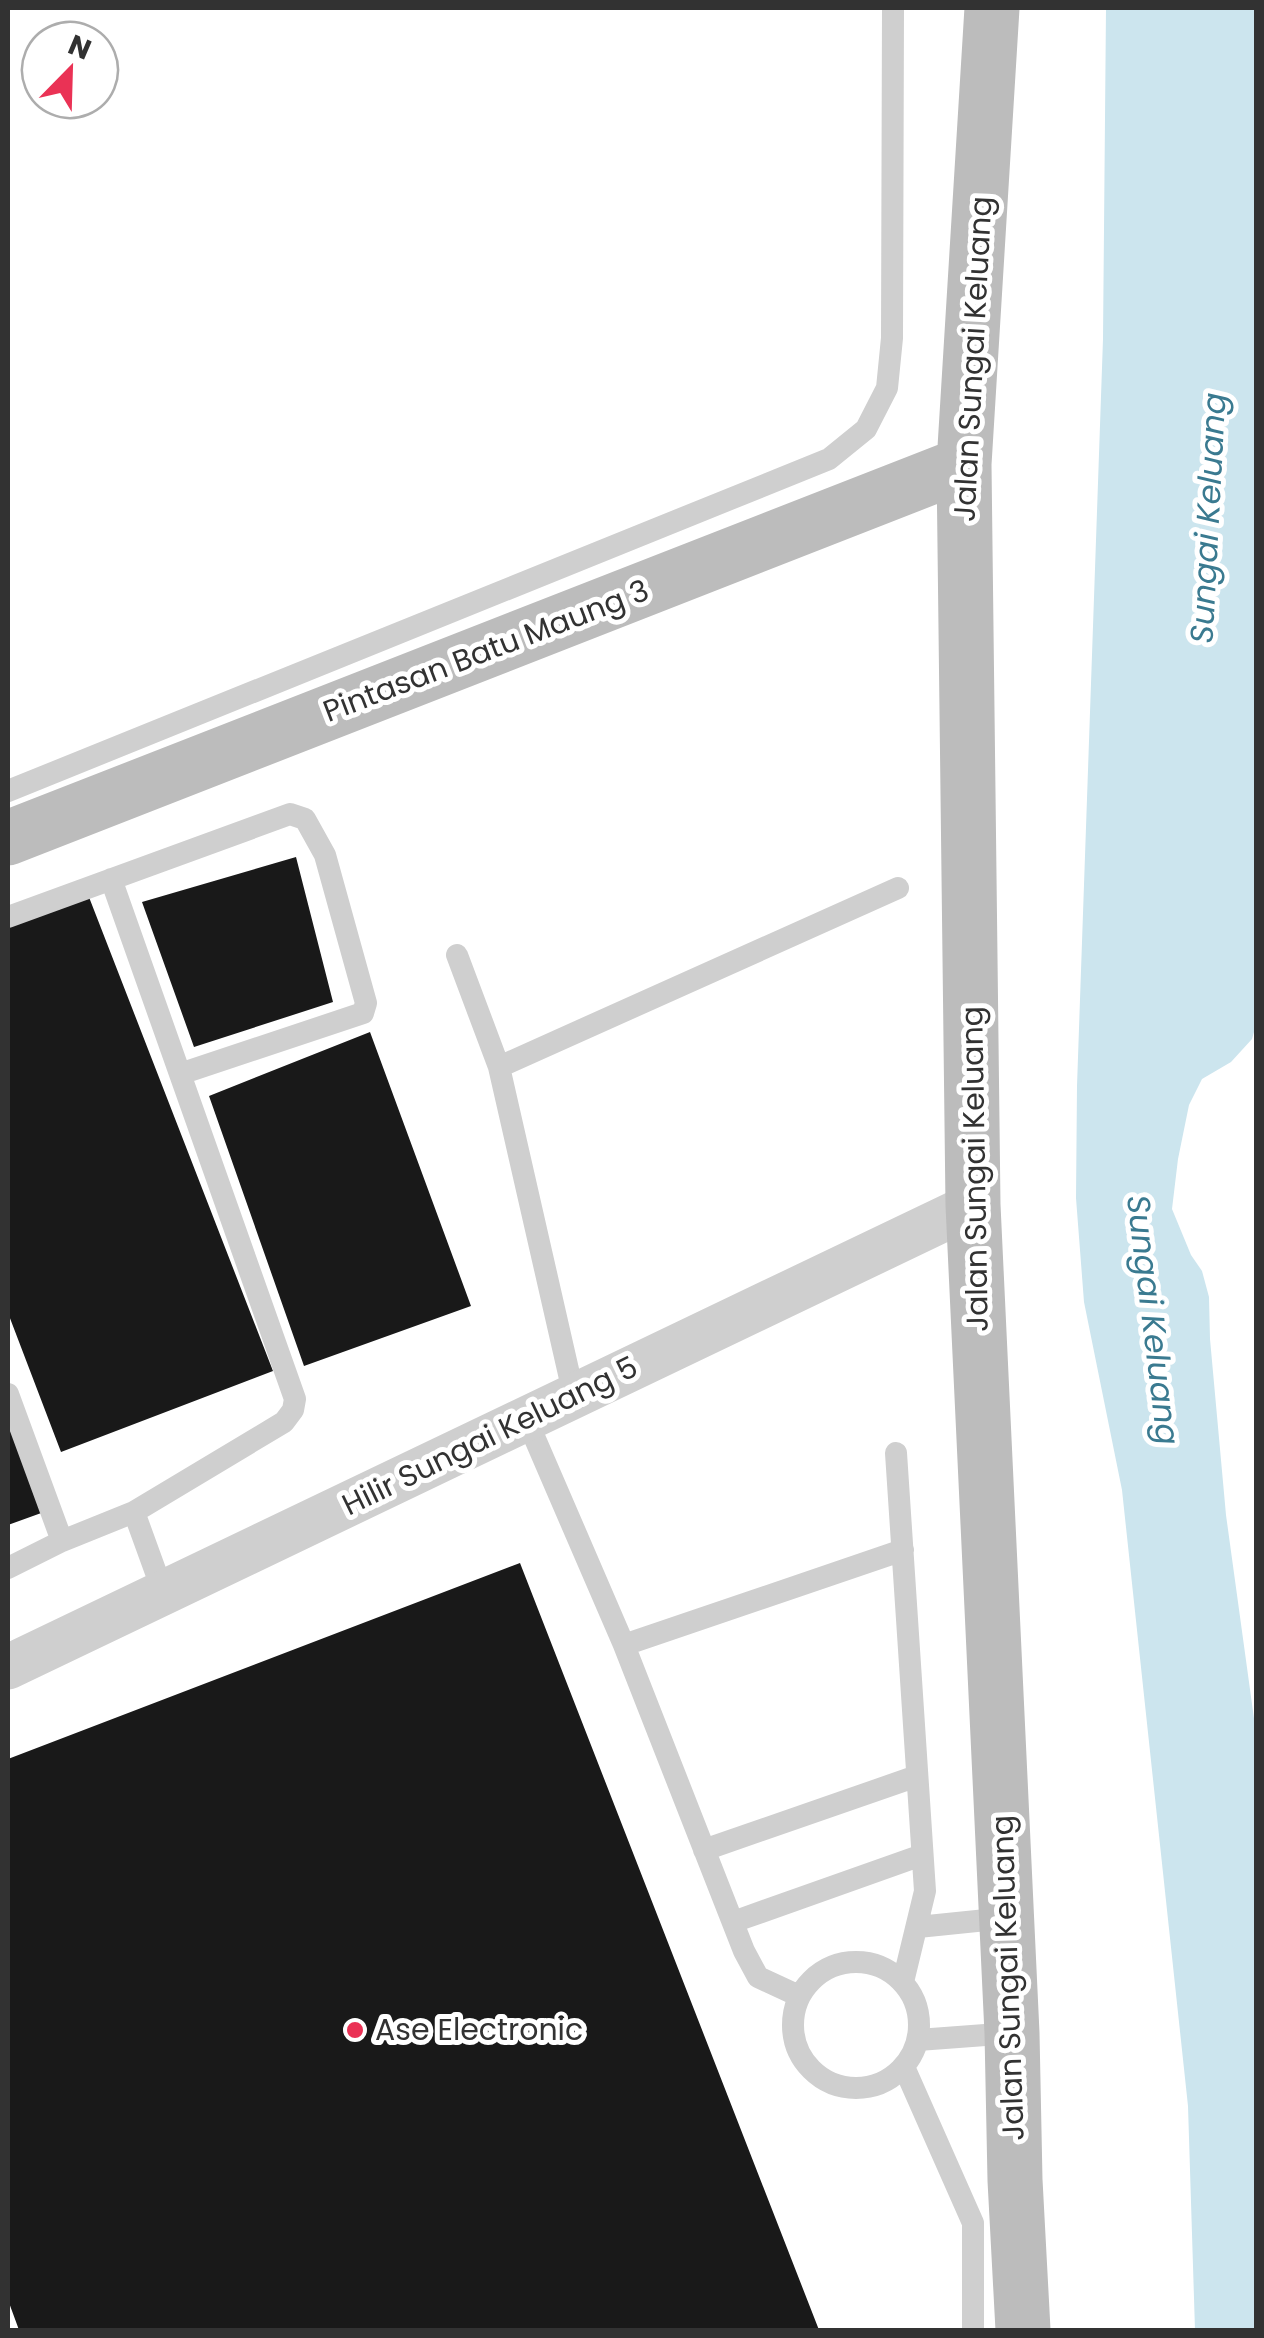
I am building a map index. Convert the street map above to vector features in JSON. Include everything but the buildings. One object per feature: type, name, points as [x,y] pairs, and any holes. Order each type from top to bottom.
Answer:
[{"type":"street","name":"Jalan Sungai Keluang","points":[[992,8],[964,464],[973,1205],[1024,2330]]},
{"type":"street","name":"Pintasan Batu Maung 3","points":[[8,838],[964,464]]},
{"type":"street","name":"Hilir Sungai Keluang 5","points":[[8,1666],[973,1205]]},
{"type":"lane","points":[[8,791],[829,459],[866,429],[887,388],[892,338],[893,8]]},
{"type":"lane","points":[[8,917],[290,814],[304,819],[325,855],[366,1002],[363,1012],[180,1074]]},
{"type":"lane","points":[[8,1568],[134,1512],[284,1422],[295,1399],[112,880]]},
{"type":"lane","points":[[499,1067],[898,888]]},
{"type":"lane","points":[[457,955],[499,1067],[574,1396]]},
{"type":"lane","points":[[8,1394],[62,1541]]},
{"type":"lane","points":[[526,1418],[624,1645],[744,1950],[758,1977],[799,1996]]},
{"type":"lane","points":[[896,1453],[925,1891],[903,1982]]},
{"type":"lane","points":[[134,1512],[163,1592]]},
{"type":"lane","points":[[624,1645],[903,1550]]},
{"type":"lane","points":[[704,1850],[917,1776]]},
{"type":"lane","points":[[732,1922],[922,1855]]},
{"type":"lane","points":[[918,1927],[1006,1918]]},
{"type":"lane","points":[[848,1962],[878,1965],[903,1982],[918,2009],[918,2040],[904,2067],[879,2084],[849,2088],[820,2078],[799,2055],[792,2025],[799,1996],[818,1972],[848,1962]]},
{"type":"lane","points":[[918,2040],[1012,2033]]},
{"type":"lane","points":[[904,2067],[973,2223],[973,2330]]},
{"type":"water","name":"Sungai Keluang","points":[[1106,8],[1256,8],[1256,1025],[1252,1039],[1231,1062],[1202,1079],[1189,1105],[1172,1209],[1202,1271],[1209,1297],[1226,1515],[1256,1733],[1256,2330],[1195,2330],[1188,2106],[1122,1490],[1084,1302],[1076,1198],[1103,339]]},
{"type":"place","name":"Ase Electronic","points":[[355,2030]]}]
